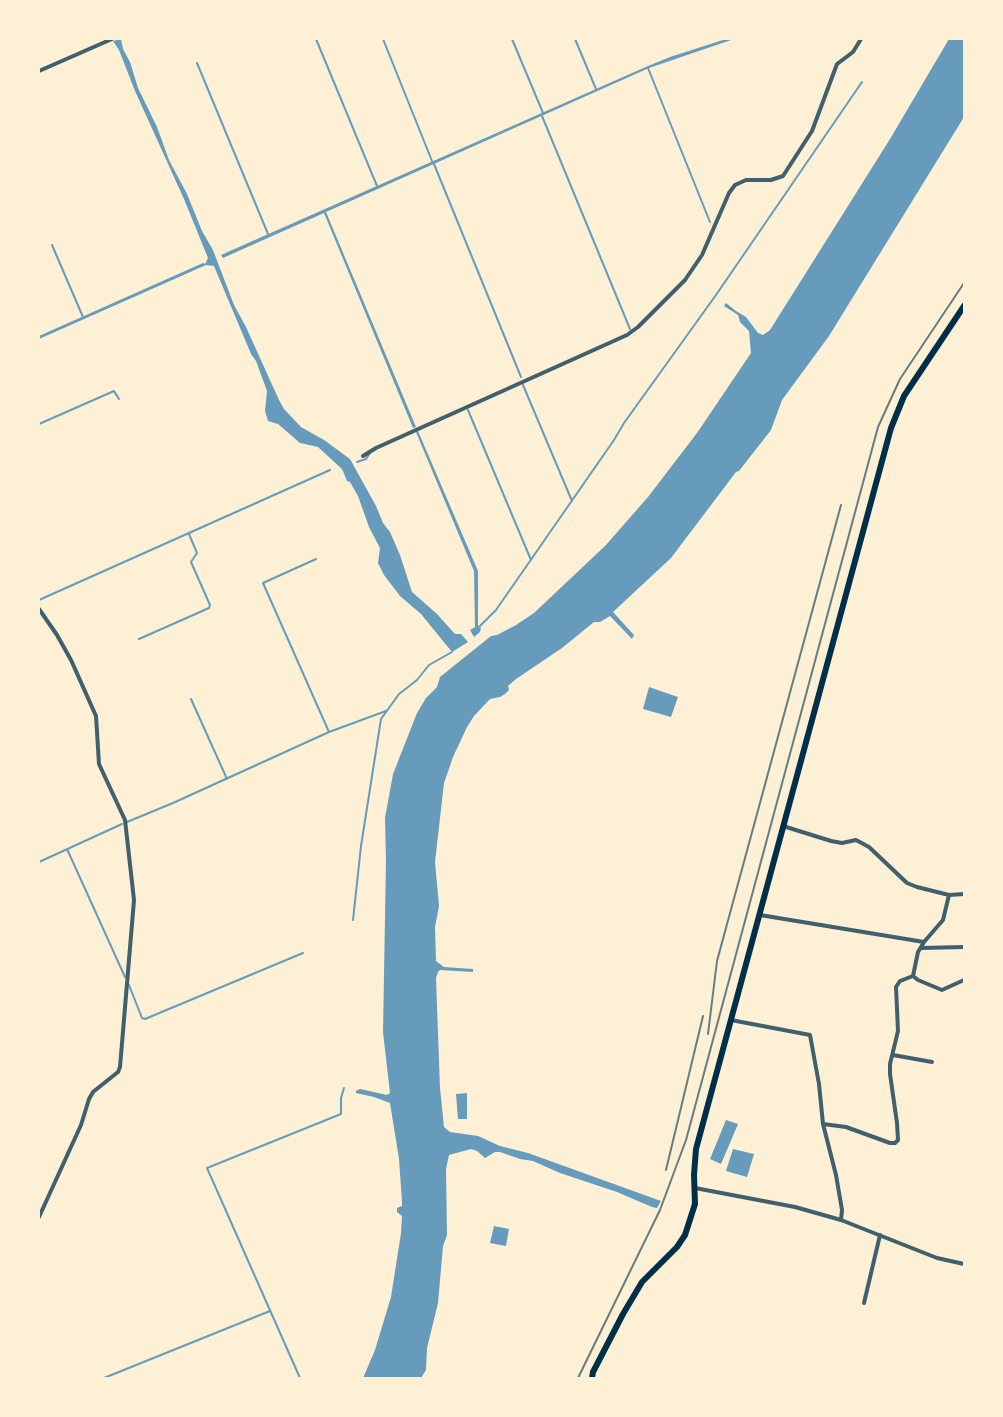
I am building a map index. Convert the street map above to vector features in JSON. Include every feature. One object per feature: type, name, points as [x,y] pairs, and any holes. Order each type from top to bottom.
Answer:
[{"type":"main road","points":[[592,1378],[622,1314],[642,1282],[677,1247],[685,1235],[695,1204],[696,1149],[894,418],[904,396],[964,306]]},
{"type":"street","points":[[39,71],[112,39]]},
{"type":"street","points":[[363,456],[627,335],[638,327],[685,280],[702,255],[729,193],[735,185],[746,180],[771,180],[783,176],[812,131],[839,61],[852,52],[861,39]]},
{"type":"street","points":[[39,609],[71,660],[96,716],[99,764],[125,820],[135,900],[120,1067],[118,1072],[93,1092],[89,1099],[81,1125],[39,1217]]},
{"type":"street","points":[[783,826],[831,841],[842,843],[856,840],[869,847],[907,882],[917,887],[949,895],[964,894]]},
{"type":"street","points":[[913,976],[924,942],[943,920],[949,895]]},
{"type":"street","points":[[760,915],[924,942]]},
{"type":"street","points":[[921,948],[964,947]]},
{"type":"street","points":[[823,1124],[835,1124],[895,1143],[897,1140],[890,1074],[898,1030],[896,987],[900,981],[913,976]]},
{"type":"street","points":[[913,976],[942,990],[964,980]]},
{"type":"street","points":[[731,1020],[810,1035],[819,1084],[823,1124],[842,1210],[841,1220]]},
{"type":"street","points":[[893,1055],[932,1062]]},
{"type":"street","points":[[695,1188],[795,1207],[841,1220],[937,1258],[964,1264]]},
{"type":"street","points":[[864,1303],[880,1235]]},
{"type":"water","points":[[121,39],[138,88],[157,127],[169,160],[213,250],[234,305],[279,400],[284,409],[301,427],[350,459],[383,523],[390,532],[412,592],[455,634],[461,634],[468,642],[452,652],[421,614],[400,596],[384,575],[378,563],[380,548],[369,527],[358,496],[350,482],[347,481],[342,469],[318,447],[300,443],[278,424],[268,421],[265,411],[267,391],[214,266],[206,265],[39,339],[39,336],[205,264],[208,258],[119,50],[113,41]]},
{"type":"water","points":[[726,39],[734,39],[649,68],[326,212],[416,427],[413,428],[324,213],[223,258],[221,255],[648,66]]},
{"type":"water","points":[[949,39],[964,39],[964,117],[829,336],[782,400],[771,430],[671,558],[613,612],[634,635],[632,639],[610,616],[600,622],[594,622],[562,648],[516,679],[508,686],[509,690],[505,694],[490,699],[474,716],[453,757],[444,783],[435,862],[439,906],[435,927],[436,961],[444,967],[473,969],[473,972],[440,970],[436,978],[440,1088],[444,1127],[450,1132],[478,1136],[500,1146],[528,1153],[661,1201],[657,1208],[652,1207],[533,1161],[500,1152],[495,1152],[485,1158],[471,1149],[449,1155],[446,1169],[447,1235],[443,1246],[438,1303],[427,1348],[426,1370],[421,1378],[363,1378],[375,1350],[391,1297],[401,1233],[402,1216],[397,1212],[397,1208],[402,1206],[402,1202],[399,1159],[390,1103],[356,1093],[356,1091],[360,1089],[387,1095],[390,1093],[383,1032],[385,818],[393,774],[417,713],[426,698],[437,687],[440,677],[491,636],[516,625],[534,613],[606,545],[648,497],[697,433],[751,353],[749,331],[740,322],[738,315],[724,306],[726,303],[746,317],[758,333],[763,335],[770,330],[890,139]]},
{"type":"water","points":[[418,431],[478,571],[478,625],[481,628],[474,637],[470,630],[475,627],[474,571],[416,432]]},
{"type":"water","points":[[649,687],[678,697],[671,717],[643,709]]},
{"type":"water","points":[[467,1093],[467,1119],[458,1119],[456,1094]]},
{"type":"water","points":[[726,1120],[738,1124],[721,1164],[710,1159]]},
{"type":"water","points":[[733,1149],[754,1154],[747,1177],[726,1171]]},
{"type":"water","points":[[494,1226],[509,1229],[506,1246],[490,1243]]},
{"type":"waterway","points":[[316,39],[377,186]]},
{"type":"waterway","points":[[383,39],[432,161]]},
{"type":"waterway","points":[[512,39],[543,113]]},
{"type":"waterway","points":[[575,39],[596,89]]},
{"type":"waterway","points":[[197,63],[268,234]]},
{"type":"waterway","points":[[648,68],[710,222]]},
{"type":"waterway","points":[[480,626],[496,610],[862,82]]},
{"type":"waterway","points":[[542,116],[630,329]]},
{"type":"waterway","points":[[434,164],[521,377]]},
{"type":"waterway","points":[[52,245],[83,317]]},
{"type":"waterway","points":[[523,385],[572,501]]},
{"type":"waterway","points":[[39,424],[114,391],[119,399]]},
{"type":"waterway","points":[[468,410],[531,560]]},
{"type":"waterway","points":[[357,462],[366,459],[370,453]]},
{"type":"waterway","points":[[39,600],[330,470]]},
{"type":"waterway","points":[[139,639],[209,608],[210,605],[191,562],[197,553],[189,534]]},
{"type":"waterway","points":[[316,559],[263,583],[329,732]]},
{"type":"waterway","points":[[353,920],[361,846],[381,719],[399,694],[417,680],[429,665],[452,652]]},
{"type":"waterway","points":[[191,699],[227,779]]},
{"type":"waterway","points":[[127,822],[329,732],[386,711]]},
{"type":"waterway","points":[[39,862],[122,824]]},
{"type":"waterway","points":[[67,849],[125,977]]},
{"type":"waterway","points":[[129,985],[142,1018],[145,1019],[303,953]]},
{"type":"waterway","points":[[300,1378],[207,1168],[341,1114],[341,1098],[344,1088]]},
{"type":"waterway","points":[[104,1378],[270,1311]]},
{"type":"railway","points":[[578,1378],[660,1210],[686,1140],[878,427],[900,379],[964,283]]},
{"type":"railway","points":[[708,1034],[717,961],[841,505]]},
{"type":"railway","points":[[666,1170],[703,1016]]}]
